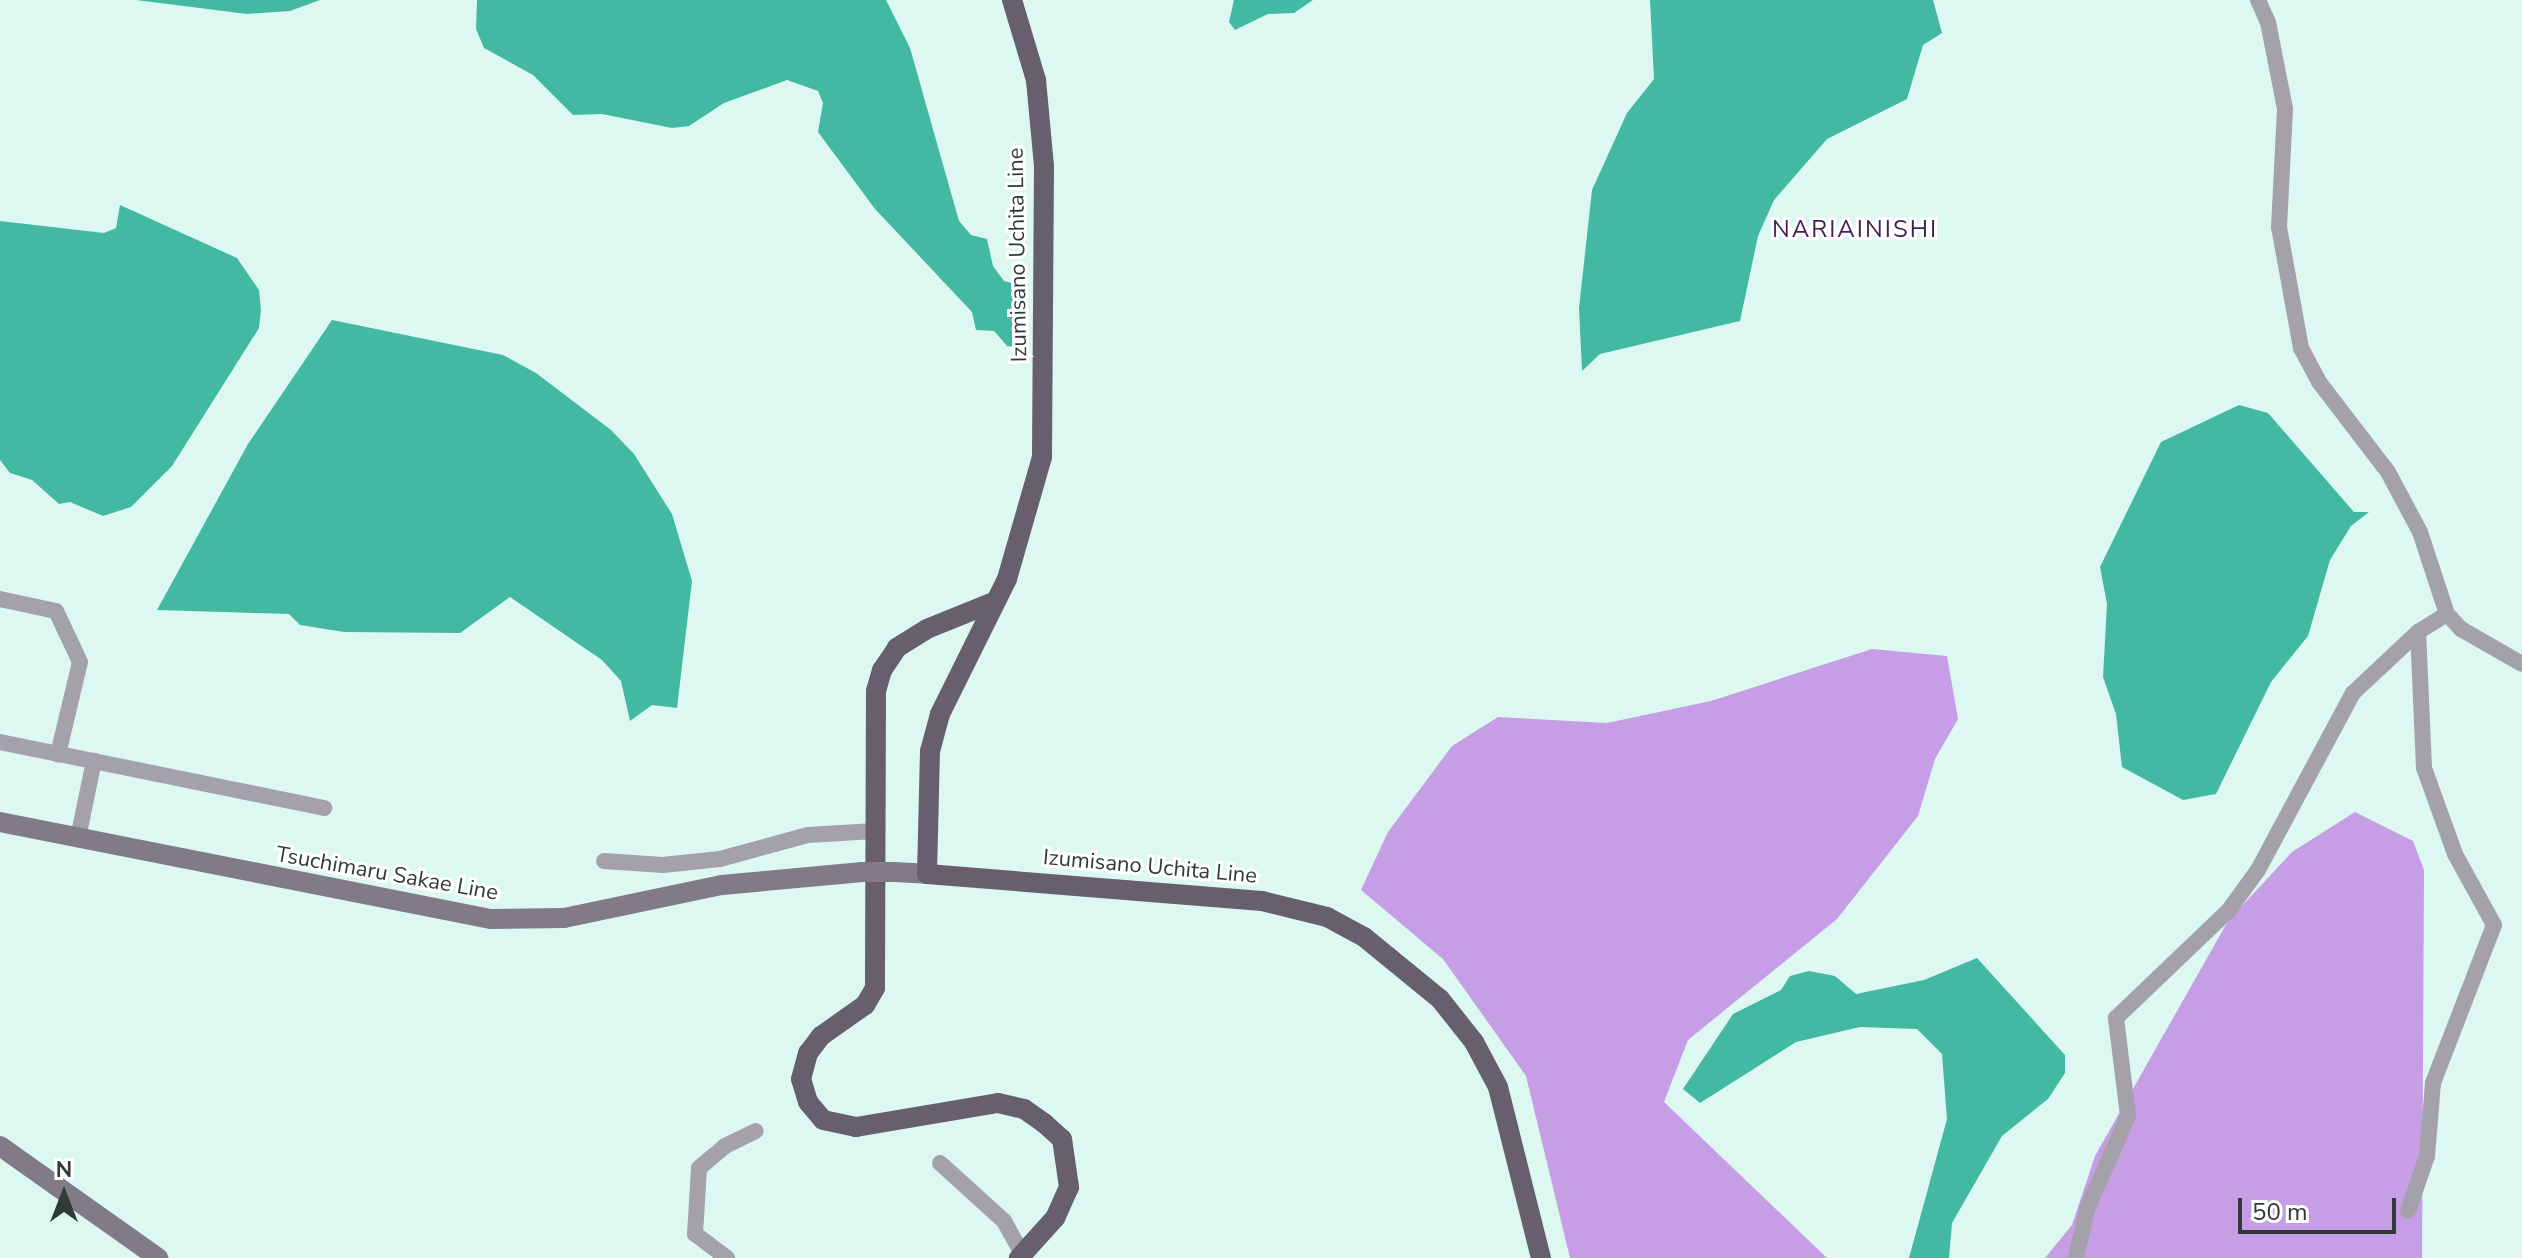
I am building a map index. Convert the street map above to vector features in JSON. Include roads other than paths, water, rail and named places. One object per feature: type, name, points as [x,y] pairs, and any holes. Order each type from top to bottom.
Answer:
[{"type":"main road","name":"Izumisano Uchita Line","points":[[1012,0],[1036,80],[1044,166],[1042,457],[1031,508],[996,601],[940,714],[930,751],[927,874],[1262,901],[1327,917],[1364,937],[1440,999],[1474,1042],[1498,1087],[1541,1258]]},
{"type":"main road","points":[[996,601],[927,629],[897,648],[882,670],[876,691],[875,988],[865,1005],[821,1036],[808,1053],[801,1079],[808,1102],[823,1120],[856,1127],[972,1104],[1024,1109],[1062,1139],[1069,1187],[1055,1218],[1020,1256]]},
{"type":"main road","name":"Tsuchimaru Sakae Line","points":[[0,822],[491,919],[564,918],[722,885],[862,872],[927,874]]},
{"type":"main road","points":[[0,1146],[158,1258]]},
{"type":"street","points":[[2258,0],[2268,22],[2285,109],[2279,227],[2301,348],[2319,382],[2388,472],[2420,532],[2447,614],[2461,629],[2522,664]]},
{"type":"street","points":[[0,599],[56,611],[80,662],[58,754]]},
{"type":"street","points":[[2076,1258],[2087,1209],[2128,1116],[2116,1018],[2229,910],[2258,870],[2353,693],[2418,632],[2447,614]]},
{"type":"street","points":[[2408,1211],[2427,1156],[2433,1083],[2494,925],[2455,854],[2424,768],[2418,632]]},
{"type":"street","points":[[0,742],[324,808]]},
{"type":"street","points":[[78,838],[94,761]]},
{"type":"street","points":[[604,861],[663,865],[720,859],[808,835],[875,831]]},
{"type":"street","points":[[727,1258],[695,1234],[699,1168],[716,1152],[756,1131]]},
{"type":"street","points":[[940,1163],[1004,1221],[1020,1256]]},
{"type":"district","name":"NARIAINISHI","points":[[1855,230]]}]
